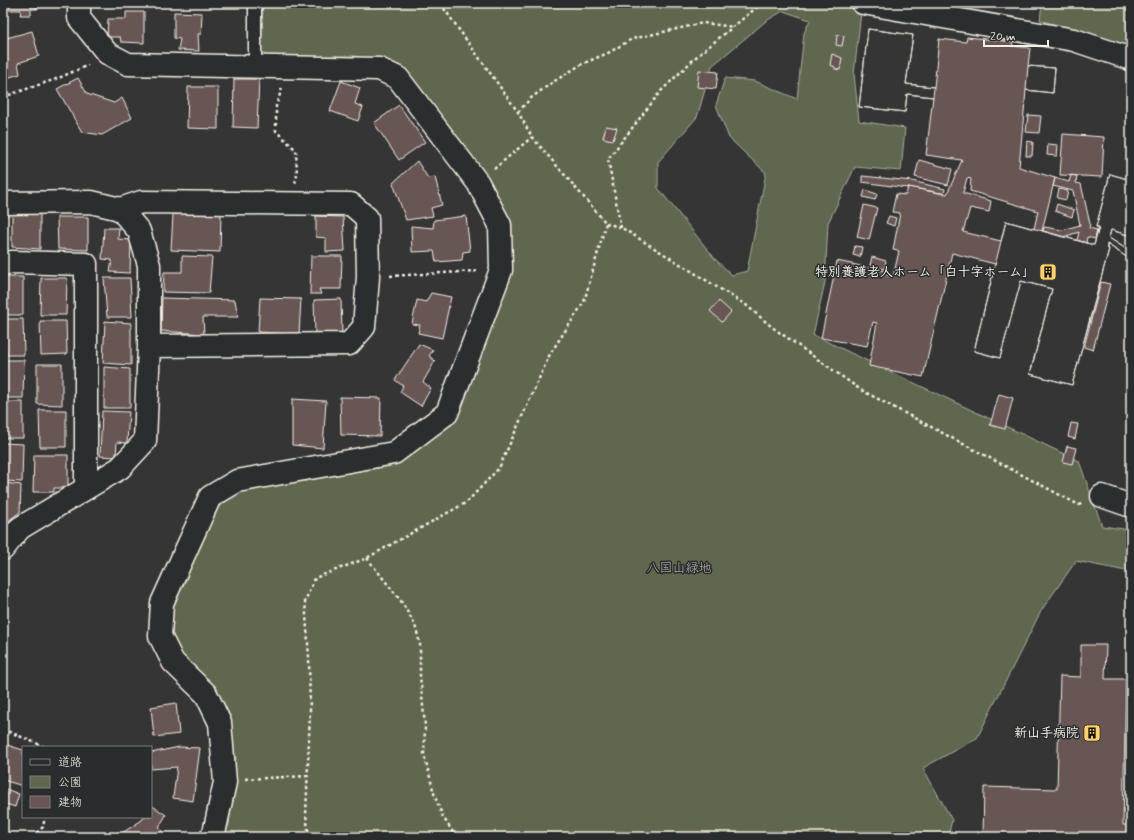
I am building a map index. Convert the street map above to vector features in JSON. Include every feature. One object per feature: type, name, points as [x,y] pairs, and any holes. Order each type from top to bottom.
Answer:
[{"type":"street","points":[[79,3],[79,18],[107,53],[128,64],[379,69],[398,78],[478,183],[500,224],[500,270],[447,413],[394,453],[237,481],[210,497],[162,603],[160,636],[173,662],[206,694],[220,723],[225,782],[214,833],[211,837]]},
{"type":"street","points":[[863,3],[1074,40],[1131,59]]},
{"type":"street","points":[[3,202],[91,202],[120,209],[141,202],[351,204],[367,218],[368,277],[364,327],[349,344],[149,346]]},
{"type":"street","points":[[3,549],[20,528],[120,468],[145,441],[149,346],[148,265],[139,231],[120,209]]},
{"type":"street","points":[[3,264],[12,262],[86,264],[86,488]]},
{"type":"street","points":[[1102,496],[1131,506]]},
{"type":"lane","points":[[255,3],[256,66]]},
{"type":"path","points":[[622,228],[608,159],[661,91],[696,57],[734,28],[762,3]]},
{"type":"path","points":[[518,112],[531,98],[553,82],[582,64],[608,53],[632,39],[703,23],[734,28]]},
{"type":"path","points":[[3,97],[80,70],[107,53]]},
{"type":"path","points":[[290,67],[276,106],[276,132],[296,150],[297,175],[290,204]]},
{"type":"path","points":[[478,183],[532,137]]},
{"type":"path","points":[[606,222],[622,228],[746,305],[772,327],[860,390],[1079,505],[1102,496]]},
{"type":"path","points":[[368,277],[500,270]]},
{"type":"path","points":[[367,558],[401,601],[415,625],[420,644],[420,675],[425,726],[424,754],[435,798],[444,818],[456,837]]},
{"type":"path","points":[[3,729],[44,746]]},
{"type":"path","points":[[225,782],[307,776]]},
{"type":"path","points":[[32,837],[43,826],[45,818]]},
{"type":"green space","name":"八国山緑地","points":[[263,3],[862,3],[854,74],[859,121],[905,128],[901,171],[855,167],[828,223],[825,282],[813,335],[1079,461],[1102,526],[1131,530],[1131,572],[1076,561],[1041,611],[977,738],[923,768],[952,820],[948,837],[221,837],[229,825],[236,758],[218,693],[180,654],[169,631],[172,608],[197,542],[217,508],[243,489],[391,466],[453,422],[510,271],[512,245],[509,220],[498,197],[399,65],[355,56],[268,57],[261,51]],"holes":[[[783,11],[810,20],[804,33],[797,99],[755,81],[725,78],[716,105],[729,138],[766,173],[747,271],[732,275],[716,260],[658,188],[658,162],[697,117],[712,66],[766,21]]]},
{"type":"green space","points":[[1042,3],[1131,3],[1131,47],[1040,20]]},
{"type":"building","points":[[7,3],[35,3],[37,9],[31,9],[31,15],[20,15],[21,10],[7,10]]},
{"type":"building","points":[[126,12],[144,12],[144,43],[121,42],[120,37],[107,37],[108,19],[126,19]]},
{"type":"building","points":[[174,12],[202,13],[201,34],[198,34],[199,51],[178,50],[180,39],[174,38]]},
{"type":"building","points":[[868,29],[913,35],[906,84],[934,87],[939,39],[966,42],[967,37],[1013,42],[1012,46],[1030,48],[1028,66],[1055,68],[1053,93],[1026,90],[1019,167],[1055,178],[1042,231],[1094,245],[1099,227],[1096,227],[1110,174],[1131,180],[1131,236],[1111,230],[1109,238],[1131,252],[1131,260],[1107,244],[1107,248],[1109,249],[1072,385],[1030,374],[1052,289],[1021,281],[1000,358],[974,351],[995,264],[952,253],[923,377],[869,366],[877,323],[873,322],[867,346],[821,338],[837,261],[885,271],[884,274],[893,277],[899,251],[893,250],[900,213],[892,212],[896,194],[906,195],[908,187],[947,194],[962,160],[926,155],[933,97],[907,94],[905,112],[859,107]],"holes":[[[967,178],[971,179],[970,191],[1038,211],[1034,229],[1006,221],[1001,241],[963,232],[970,208],[989,212],[991,201],[963,193]]]},
{"type":"building","points":[[868,29],[913,35],[906,84],[934,87],[933,97],[907,94],[905,112],[859,107]]},
{"type":"building","points":[[32,31],[39,56],[18,63],[20,74],[3,79],[3,39]]},
{"type":"building","points":[[837,35],[844,36],[842,46],[836,45]]},
{"type":"building","points":[[832,54],[842,58],[840,70],[835,69],[835,67],[830,65]]},
{"type":"building","points":[[1028,66],[1055,68],[1053,93],[1026,90]]},
{"type":"building","points":[[699,70],[718,72],[716,89],[697,87]]},
{"type":"building","points":[[78,78],[87,94],[114,103],[122,98],[132,118],[102,135],[82,132],[57,89]]},
{"type":"building","points":[[234,79],[259,79],[257,128],[233,127]]},
{"type":"building","points":[[341,81],[360,88],[355,104],[363,107],[358,121],[330,111]]},
{"type":"building","points":[[188,87],[218,87],[218,129],[187,128]]},
{"type":"building","points":[[399,105],[425,142],[399,160],[374,123]]},
{"type":"building","points":[[1028,115],[1041,116],[1039,133],[1026,132]]},
{"type":"building","points":[[606,126],[617,128],[613,140],[603,138]]},
{"type":"building","points":[[1063,134],[1104,137],[1102,177],[1060,175]]},
{"type":"building","points":[[1027,141],[1033,142],[1032,156],[1026,156]]},
{"type":"building","points":[[1048,144],[1058,145],[1057,156],[1047,155]]},
{"type":"building","points":[[919,160],[952,169],[948,185],[915,177]]},
{"type":"building","points":[[417,161],[428,178],[435,177],[442,205],[431,208],[433,216],[406,220],[393,183]]},
{"type":"building","name":"特別養護老人ホーム「白十字ホーム」","points":[[1110,174],[1131,180],[1131,236],[1111,230],[1109,238],[1131,252],[1131,260],[1107,244],[1107,248],[1109,249],[1072,385],[1030,374],[1052,289],[1021,281],[1000,358],[974,351],[1006,221],[1094,245],[1099,227],[1096,227]]},
{"type":"building","points":[[1071,175],[1077,176],[1076,183],[1081,184],[1090,224],[1089,228],[1097,230],[1095,239],[1087,237],[1086,243],[1077,240],[1079,232],[1063,237],[1043,231],[1044,227],[1062,230],[1080,225],[1073,191],[1053,186],[1055,178],[1069,182]]},
{"type":"building","points":[[862,176],[912,181],[945,189],[944,194],[908,187],[862,182]]},
{"type":"building","points":[[1059,189],[1068,191],[1066,200],[1057,198]]},
{"type":"building","points":[[865,190],[877,194],[875,200],[863,197]]},
{"type":"building","points":[[1057,204],[1074,210],[1072,217],[1055,211]]},
{"type":"building","points":[[864,205],[877,208],[869,240],[857,237]]},
{"type":"building","points":[[12,214],[40,214],[40,249],[12,247]]},
{"type":"building","points":[[173,214],[221,214],[220,252],[171,250]]},
{"type":"building","points":[[316,216],[343,217],[345,251],[326,252],[326,238],[316,237]]},
{"type":"building","points":[[466,216],[470,251],[463,252],[462,260],[436,262],[434,251],[412,252],[411,226],[433,228],[434,220]]},
{"type":"building","points":[[889,216],[896,218],[894,226],[886,223]]},
{"type":"building","points":[[57,217],[88,217],[88,250],[58,249]]},
{"type":"building","points":[[104,228],[119,228],[118,239],[131,240],[130,273],[110,272],[112,260],[102,259]]},
{"type":"building","points":[[855,246],[862,247],[860,257],[853,255]]},
{"type":"building","points":[[182,256],[212,257],[209,293],[163,292],[164,272],[182,272]]},
{"type":"building","points":[[311,256],[342,256],[341,289],[319,289],[321,294],[310,294]]},
{"type":"building","points":[[872,257],[886,261],[884,269],[870,265]]},
{"type":"building","points":[[3,277],[23,277],[23,315],[5,315]]},
{"type":"building","points":[[41,278],[67,278],[66,315],[40,315]]},
{"type":"building","points":[[104,278],[130,278],[132,317],[107,317]]},
{"type":"building","points":[[1101,282],[1110,284],[1093,350],[1084,347]]},
{"type":"building","points":[[431,293],[451,297],[442,338],[418,333],[420,325],[412,324],[417,300],[426,302]]},
{"type":"building","points":[[162,298],[235,300],[238,317],[203,317],[204,334],[161,331]]},
{"type":"building","points":[[260,298],[301,299],[299,334],[258,332]]},
{"type":"building","points":[[341,299],[342,334],[315,334],[314,300]]},
{"type":"building","points":[[719,301],[731,312],[722,322],[710,311]]},
{"type":"building","points":[[3,319],[23,319],[24,355],[7,355],[6,348],[3,348]]},
{"type":"building","points":[[40,321],[66,321],[67,354],[41,355]]},
{"type":"building","points":[[105,321],[131,323],[131,365],[103,363]]},
{"type":"building","points":[[419,344],[433,350],[429,356],[435,361],[423,382],[431,388],[421,406],[400,392],[403,386],[395,380]]},
{"type":"building","points":[[3,360],[24,360],[23,398],[3,398]]},
{"type":"building","points":[[37,364],[62,364],[62,405],[37,404]]},
{"type":"building","points":[[104,367],[130,369],[130,408],[104,408]]},
{"type":"building","points":[[999,394],[1013,398],[1005,429],[990,425]]},
{"type":"building","points":[[340,397],[381,398],[380,436],[341,435]]},
{"type":"building","points":[[292,399],[326,401],[323,448],[292,445]]},
{"type":"building","points":[[3,402],[23,402],[23,438],[3,438]]},
{"type":"building","points":[[39,410],[66,410],[66,447],[40,447]]},
{"type":"building","points":[[102,411],[129,412],[127,443],[117,442],[116,457],[100,456]]},
{"type":"building","points":[[1071,423],[1078,424],[1075,439],[1068,437]]},
{"type":"building","points":[[3,443],[23,444],[22,482],[6,481],[3,479]]},
{"type":"building","points":[[1067,446],[1076,448],[1072,464],[1063,462]]},
{"type":"building","points":[[34,455],[68,455],[68,488],[54,488],[54,492],[33,492]]},
{"type":"building","points":[[4,483],[21,485],[20,512],[8,521],[3,520]]},
{"type":"building","name":"新山手病院","points":[[1081,645],[1106,645],[1105,679],[1126,679],[1123,825],[1131,825],[1131,837],[983,837],[984,787],[1057,789],[1060,676],[1081,677]]},
{"type":"building","points":[[176,703],[179,734],[154,737],[151,707]]},
{"type":"building","points":[[7,745],[22,750],[22,786],[3,780],[3,758]]},
{"type":"building","points":[[179,747],[200,748],[193,801],[173,798],[177,767],[152,769],[152,753]]},
{"type":"building","points":[[3,788],[19,794],[15,807],[3,803]]},
{"type":"building","points":[[152,806],[166,815],[159,827],[166,837],[116,837],[143,818],[152,818]]},
{"type":"place","name":"特別養護老人ホーム「白十字ホーム」","points":[[1048,272]]},
{"type":"place","name":"新山手病院","points":[[1092,733]]}]
